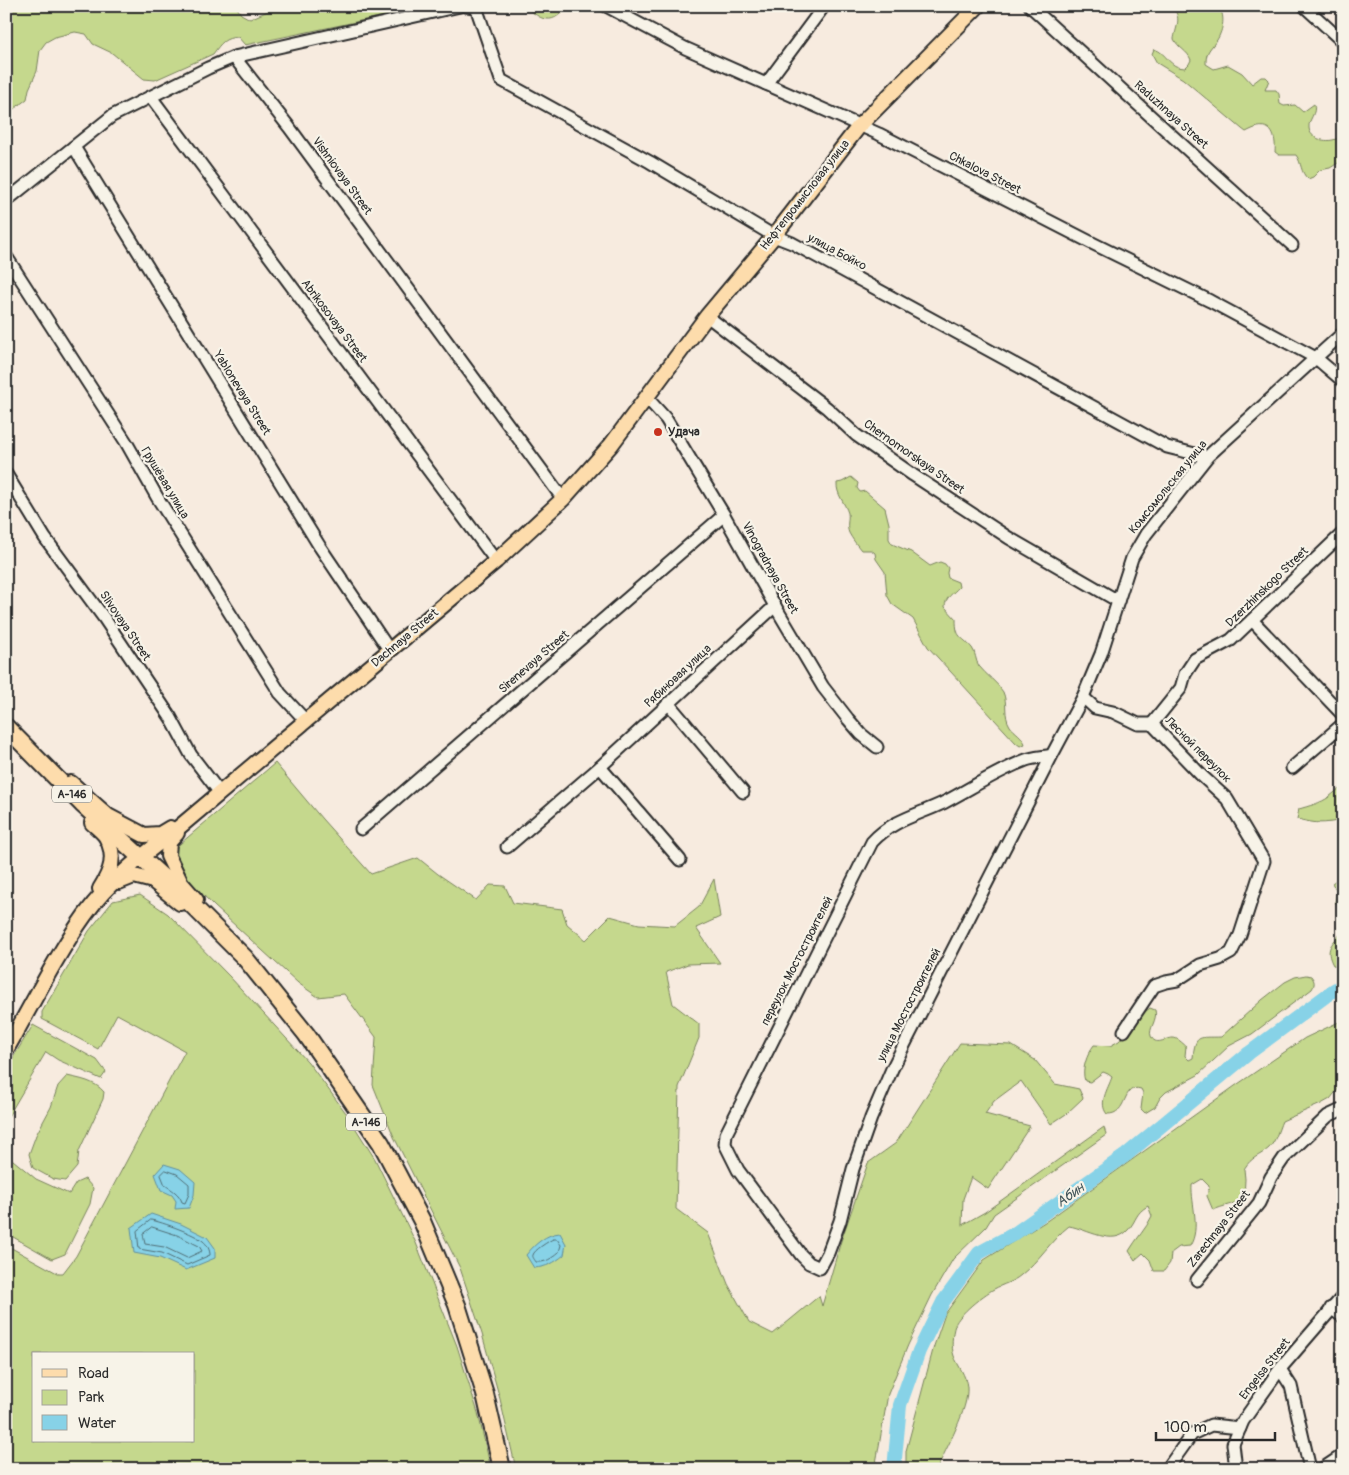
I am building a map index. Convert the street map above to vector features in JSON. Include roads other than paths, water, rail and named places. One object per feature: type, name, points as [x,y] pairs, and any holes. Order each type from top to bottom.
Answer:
[{"type":"highway","name":"А-146","points":[[6,727],[82,804],[141,857],[245,958],[306,1034],[381,1143],[422,1221],[457,1305],[485,1394],[502,1469]]},
{"type":"main road","name":"Нефтепромысловая улица","points":[[647,398],[707,316],[774,236],[860,125],[978,6]]},
{"type":"main road","name":"Dachnaya Street","points":[[86,914],[109,886],[141,857],[189,819],[496,561],[563,499],[611,445],[647,398]]},
{"type":"main road","points":[[6,727],[108,816],[144,835],[160,834],[189,819]]},
{"type":"main road","points":[[6,727],[54,784],[106,837],[113,857],[108,875],[53,966],[6,1050]]},
{"type":"main road","points":[[189,819],[169,842],[168,856],[181,883],[245,958]]},
{"type":"main road","points":[[86,914],[120,882],[134,876],[153,880],[245,958]]},
{"type":"street","points":[[6,201],[112,116],[208,68],[234,58],[460,6]]},
{"type":"street","points":[[466,6],[476,7]]},
{"type":"street","name":"Chkalova Street","points":[[606,6],[685,48],[879,134],[1094,244],[1210,300],[1316,358],[1343,381]]},
{"type":"street","points":[[766,84],[824,6]]},
{"type":"street","name":"Raduzhnaya Street","points":[[1030,6],[1292,245]]},
{"type":"street","points":[[1304,6],[1343,42]]},
{"type":"street","name":"улица Бойко","points":[[476,7],[501,80],[650,162],[774,236],[792,243],[1167,447],[1207,457]]},
{"type":"street","name":"Vishniovaya Street","points":[[234,58],[295,135],[563,499]]},
{"type":"street","name":"Abrikosovaya Street","points":[[151,97],[496,561]]},
{"type":"street","name":"Yablonevaya Street","points":[[74,147],[320,547],[390,651]]},
{"type":"street","name":"Грушёвая улица","points":[[6,256],[120,434],[157,497],[280,693],[305,720]]},
{"type":"street","name":"Chernomorskaya Street","points":[[707,316],[827,408],[856,435],[913,476],[1009,538],[1118,601]]},
{"type":"street","name":"Комсомольская улица","points":[[1052,755],[1083,697],[1101,654],[1132,558],[1146,534],[1207,457],[1343,333]]},
{"type":"street","name":"Vinogradnaya Street","points":[[647,398],[666,419],[724,515],[823,688],[848,719],[877,746]]},
{"type":"street","name":"Slivovaya Street","points":[[6,474],[45,538],[104,618],[171,718],[191,755],[220,793]]},
{"type":"street","name":"Sirenevaya Street","points":[[361,829],[724,515]]},
{"type":"street","name":"Dzerzhinskogo Street","points":[[1152,724],[1181,688],[1185,674],[1195,659],[1231,640],[1343,533]]},
{"type":"street","name":"Рябиновая улица","points":[[508,846],[600,767],[775,606]]},
{"type":"street","points":[[1252,620],[1343,715]]},
{"type":"street","name":"Лесной переулок","points":[[1083,697],[1095,708],[1113,712],[1138,724],[1152,724],[1227,799],[1264,861],[1240,935],[1231,953],[1220,959],[1200,965],[1176,980],[1154,986],[1124,1031]]},
{"type":"street","points":[[668,703],[743,792]]},
{"type":"street","points":[[1292,768],[1343,724]]},
{"type":"street","name":"улица Мостостроителей","points":[[809,1263],[820,1268],[828,1253],[840,1221],[856,1160],[871,1118],[892,1069],[1052,755]]},
{"type":"street","name":"переулок Мостостроителей","points":[[809,1263],[738,1170],[725,1144],[726,1134],[872,842],[882,832],[896,823],[942,803],[1012,766],[1028,760],[1052,755]]},
{"type":"street","points":[[600,767],[680,860]]},
{"type":"street","name":"Zarechnaya Street","points":[[1197,1280],[1259,1203],[1271,1177],[1284,1158],[1328,1116],[1343,1109]]},
{"type":"street","name":"Engelsa Street","points":[[1236,1469],[1233,1444],[1243,1420],[1280,1369],[1343,1296]]},
{"type":"street","points":[[1332,1308],[1343,1317]]},
{"type":"street","points":[[1280,1369],[1291,1386],[1310,1469]]},
{"type":"street","points":[[1167,1469],[1192,1434],[1211,1425],[1240,1428]]},
{"type":"street","points":[[1322,1469],[1343,1455]]},
{"type":"water","points":[[164,1164],[180,1169],[195,1182],[194,1195],[189,1208],[175,1209],[176,1201],[172,1195],[161,1190],[155,1174]]},
{"type":"water","points":[[151,1214],[181,1224],[207,1237],[215,1248],[215,1258],[186,1270],[160,1258],[134,1253],[131,1228]]},
{"type":"water","points":[[560,1233],[566,1244],[564,1255],[550,1264],[534,1268],[526,1255],[541,1240],[550,1235]]},
{"type":"waterway","name":"Абин","points":[[894,1469],[900,1405],[919,1351],[943,1302],[979,1253],[1014,1234],[1126,1155],[1249,1053],[1343,985]]},
{"type":"place","name":"Удача","points":[[658,432]]}]
